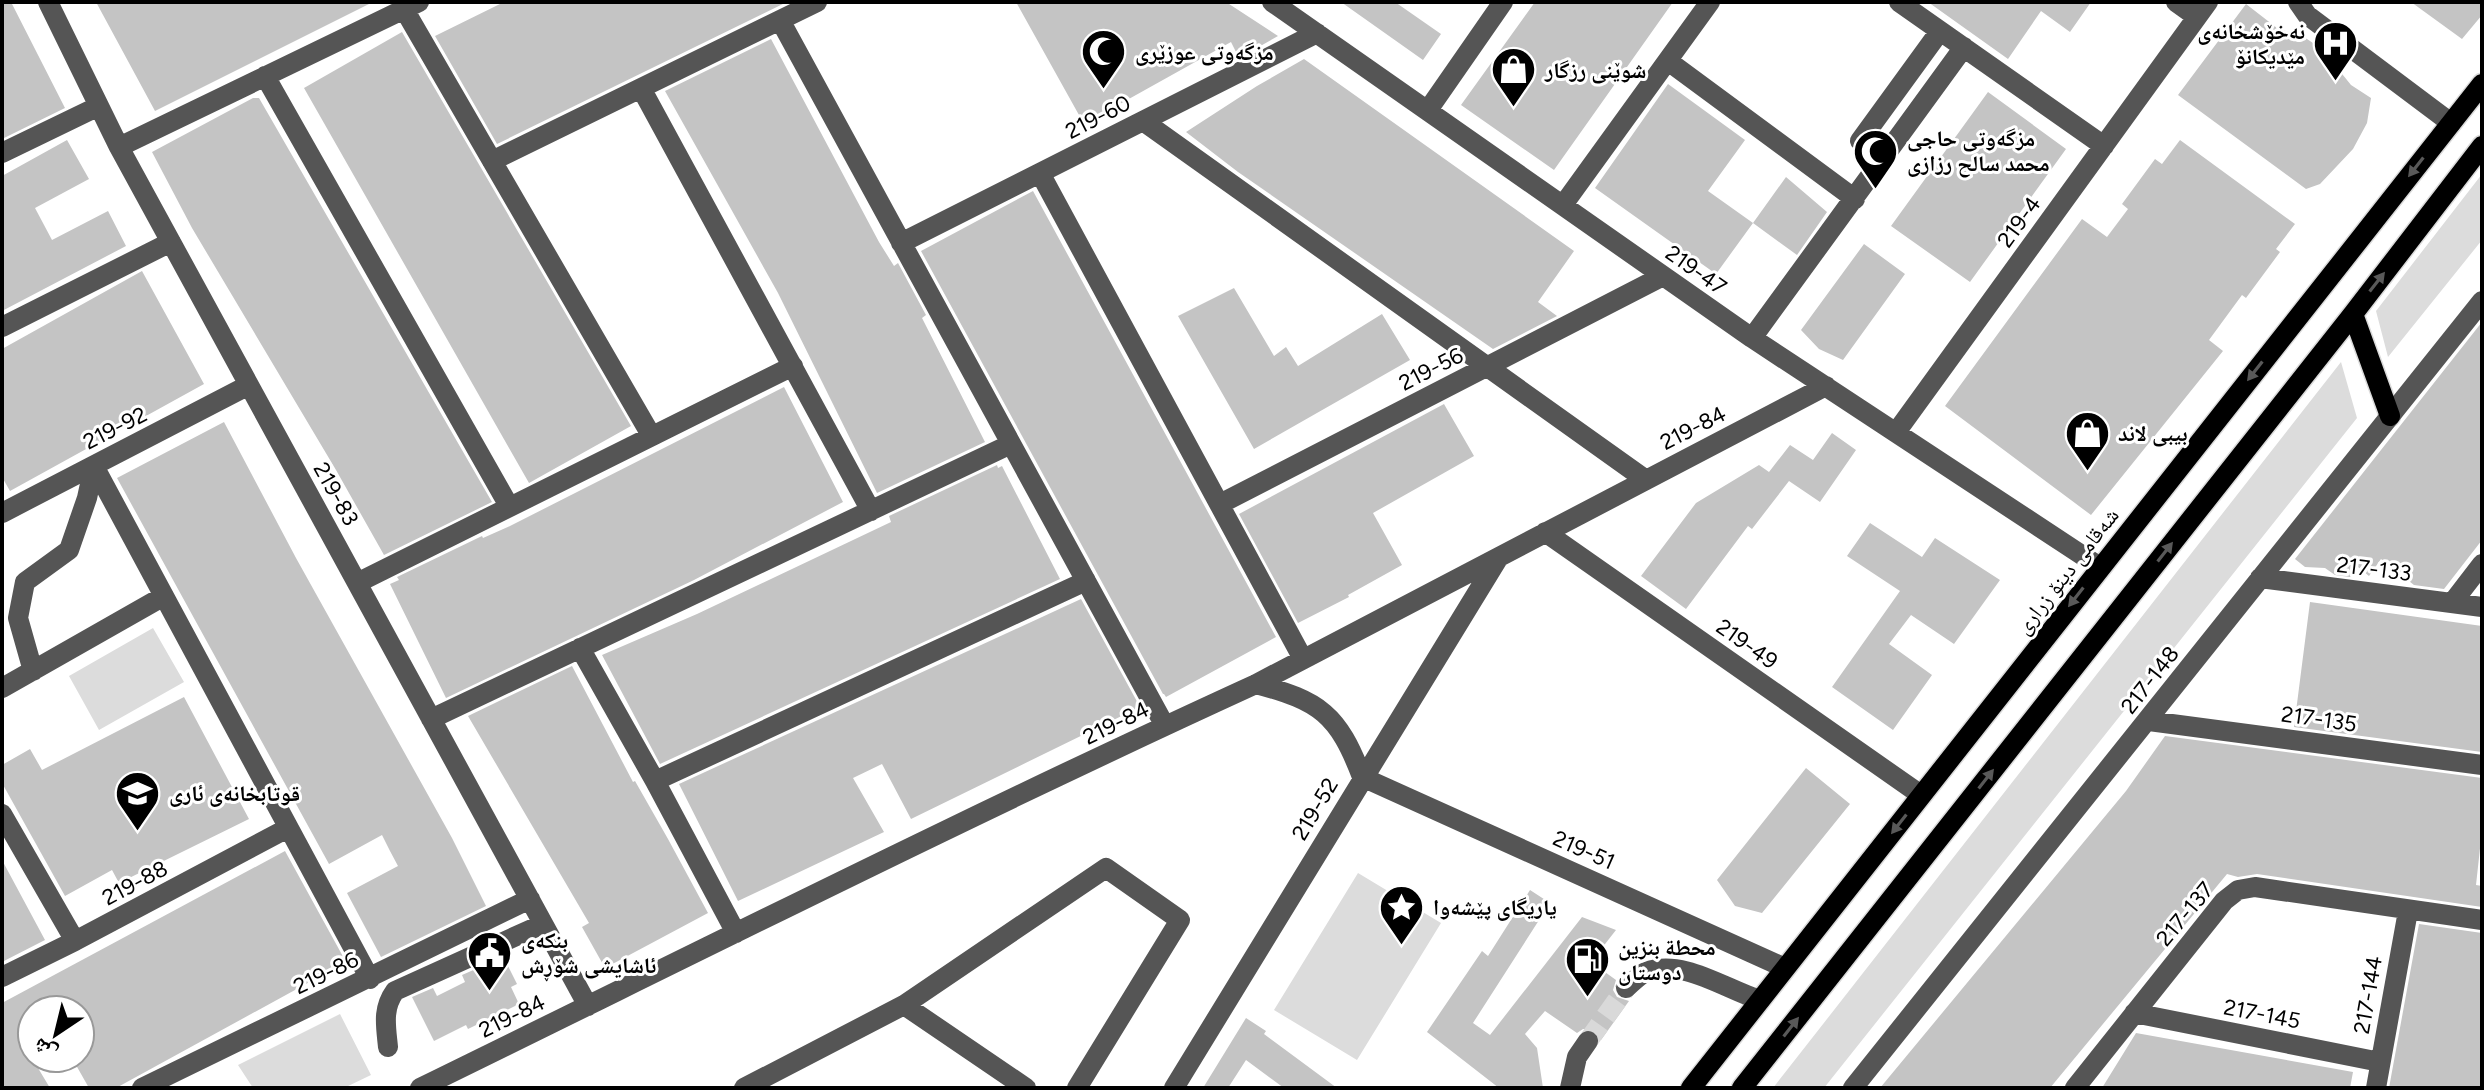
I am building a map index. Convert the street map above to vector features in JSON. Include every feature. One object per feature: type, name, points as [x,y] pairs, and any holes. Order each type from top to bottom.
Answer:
[{"type":"main road","name":"شەقامی دینۆ زراری","points":[[1691,1088],[2482,84]]},
{"type":"main road","points":[[1742,1088],[2482,146]]},
{"type":"main road","points":[[2353,314],[2390,416]]},
{"type":"street","points":[[492,161],[817,2]]},
{"type":"street","points":[[1428,110],[1503,2]]},
{"type":"street","points":[[1563,205],[1710,2]]},
{"type":"street","points":[[1899,2],[2104,146]]},
{"type":"street","points":[[2176,2],[2203,10]]},
{"type":"street","points":[[2298,2],[2307,15],[2451,123]]},
{"type":"street","name":"219-83","points":[[52,4],[119,147],[588,1006]]},
{"type":"street","name":"219-47","points":[[1282,5],[1317,33],[1752,338],[2100,567]]},
{"type":"street","points":[[119,147],[412,6],[492,161],[651,435]]},
{"type":"street","name":"219-4","points":[[1897,431],[2203,10]]},
{"type":"street","points":[[780,20],[1165,726]]},
{"type":"street","points":[[1860,141],[1940,31]]},
{"type":"street","name":"219-60","points":[[901,243],[1317,33]]},
{"type":"street","points":[[1752,338],[1964,47]]},
{"type":"street","points":[[1668,61],[1855,199]]},
{"type":"street","points":[[265,76],[509,506]]},
{"type":"street","points":[[641,88],[871,511]]},
{"type":"street","points":[[2,153],[99,106]]},
{"type":"street","points":[[1143,121],[1646,480]]},
{"type":"street","points":[[1040,173],[1303,659]]},
{"type":"street","points":[[2,327],[171,242]]},
{"type":"street","name":"219-56","points":[[1220,504],[1663,276]]},
{"type":"street","name":"217-148","points":[[1853,1088],[2482,301]]},
{"type":"street","points":[[357,583],[793,366]]},
{"type":"street","name":"219-92","points":[[2,513],[249,385]]},
{"type":"street","name":"219-84","points":[[420,1088],[1256,684],[1826,386]]},
{"type":"street","points":[[431,719],[1011,444]]},
{"type":"street","points":[[94,466],[370,979]]},
{"type":"street","points":[[33,671],[18,618],[25,582],[69,550],[87,498],[94,466]]},
{"type":"street","name":"219-49","points":[[1545,532],[1921,795]]},
{"type":"street","name":"219-52","points":[[1174,1088],[1499,557]]},
{"type":"street","points":[[2452,603],[2482,564]]},
{"type":"street","name":"217-133","points":[[2260,578],[2482,607]]},
{"type":"street","points":[[655,781],[1086,581]]},
{"type":"street","points":[[2,688],[164,596]]},
{"type":"street","points":[[580,648],[736,933]]},
{"type":"street","points":[[1256,684],[1294,695],[1315,706],[1332,721],[1352,749],[1362,777]]},
{"type":"street","name":"217-135","points":[[2149,721],[2482,765]]},
{"type":"street","name":"219-51","points":[[1362,777],[1785,968]]},
{"type":"street","points":[[2,814],[75,941]]},
{"type":"street","name":"219-88","points":[[2,977],[288,828]]},
{"type":"street","points":[[744,1088],[904,1005],[1106,868],[1180,920],[1077,1088]]},
{"type":"street","name":"217-137","points":[[2075,1088],[2224,901],[2238,890],[2255,887],[2482,920]]},
{"type":"street","name":"219-86","points":[[142,1088],[530,899]]},
{"type":"street","name":"217-144","points":[[2376,1088],[2408,911]]},
{"type":"street","points":[[388,1047],[385,1017],[387,1002],[395,991],[543,924]]},
{"type":"street","points":[[1626,988],[1644,973],[1666,968],[1695,973],[1760,1000]]},
{"type":"street","points":[[904,1005],[1026,1088]]},
{"type":"street","name":"217-145","points":[[2134,1013],[2380,1062]]},
{"type":"street","points":[[1570,1088],[1577,1057],[1588,1041]]},
{"type":"shaded area","points":[[2482,174],[2482,240],[2388,357],[2376,311]]},
{"type":"shaded area","points":[[2341,362],[2357,418],[1824,1088],[1773,1088]]},
{"type":"shaded area","points":[[153,628],[184,682],[99,730],[69,676]]},
{"type":"shaded area","points":[[1358,873],[1441,923],[1357,1060],[1274,1010]]},
{"type":"shaded area","points":[[340,1014],[371,1075],[344,1088],[253,1088],[238,1065]]},
{"type":"building","points":[[2,2],[11,2],[65,108],[2,139]]},
{"type":"building","points":[[96,2],[373,2],[155,111]]},
{"type":"building","points":[[504,2],[787,2],[497,144],[435,36]]},
{"type":"building","name":"مزگه‌وتی عوزێری","points":[[1016,2],[1226,2],[1278,36],[1239,58],[1231,42],[1084,124]]},
{"type":"building","points":[[1341,2],[1395,2],[1441,34],[1423,60]]},
{"type":"building","points":[[1535,2],[1673,2],[1554,170],[1461,105]]},
{"type":"building","points":[[1928,2],[2091,2],[2070,32],[2041,11],[2008,59]]},
{"type":"building","points":[[2411,2],[2482,2],[2482,15],[2462,39]]},
{"type":"building","points":[[2246,4],[2277,28],[2304,37],[2322,49],[2351,85],[2371,98],[2367,123],[2353,149],[2320,184],[2306,189],[2178,95]]},
{"type":"building","points":[[402,32],[631,426],[529,483],[304,88]]},
{"type":"building","points":[[771,39],[879,242],[894,266],[898,263],[926,315],[922,318],[985,442],[877,493],[778,293],[665,91]]},
{"type":"building","points":[[1304,59],[1574,251],[1538,302],[1557,316],[1493,349],[1238,172],[1186,132]]},
{"type":"building","points":[[1668,84],[1745,140],[1708,191],[1753,223],[1716,274],[1595,188]]},
{"type":"building","points":[[1988,92],[2066,149],[1970,282],[1891,226]]},
{"type":"building","points":[[253,98],[259,98],[492,502],[384,555],[192,228],[152,152]]},
{"type":"building","points":[[67,140],[89,179],[35,208],[52,240],[108,211],[126,246],[2,311],[2,176]]},
{"type":"building","points":[[2180,140],[2295,224],[2276,249],[2280,252],[2246,298],[2242,295],[2209,340],[2223,351],[2091,515],[1945,406],[2082,219],[2107,237],[2128,209],[2122,204],[2155,159],[2162,164]]},
{"type":"building","points":[[1786,177],[1827,212],[1797,255],[1753,223]]},
{"type":"building","points":[[1033,191],[1276,637],[1166,697],[921,251]]},
{"type":"building","points":[[1864,244],[1905,274],[1843,360],[1819,349],[1801,330]]},
{"type":"building","points":[[142,271],[204,384],[10,491],[2,477],[2,349]]},
{"type":"building","points":[[1234,288],[1274,356],[1286,347],[1298,366],[1382,314],[1410,360],[1254,449],[1178,316]]},
{"type":"building","points":[[2482,322],[2482,540],[2444,589],[2414,585],[2381,559],[2369,576],[2358,567],[2350,577],[2335,575],[2325,568],[2305,567],[2295,559]]},
{"type":"building","points":[[784,387],[843,502],[694,580],[446,698],[390,584],[399,580],[397,577],[482,536],[510,526]]},
{"type":"building","points":[[1444,404],[1474,456],[1373,513],[1402,565],[1298,623],[1239,514]]},
{"type":"building","points":[[224,422],[452,838],[486,906],[381,957],[347,893],[398,866],[382,835],[329,864],[117,478]]},
{"type":"building","points":[[1832,433],[1856,450],[1820,502],[1789,481],[1752,529],[1748,526],[1686,609],[1641,576],[1696,503],[1759,465],[1769,472],[1790,445],[1813,460]]},
{"type":"building","points":[[997,465],[998,468],[1002,466],[1060,579],[660,764],[602,655],[697,614],[891,522],[889,516]]},
{"type":"building","points":[[1870,523],[1922,557],[1935,538],[2000,580],[1954,644],[1911,615],[1889,644],[1932,675],[1893,730],[1832,687],[1900,591],[1847,556]]},
{"type":"building","points":[[1081,599],[1140,707],[911,819],[882,764],[853,778],[884,832],[738,901],[679,784]]},
{"type":"building","points":[[2310,602],[2482,626],[2482,752],[2294,727]]},
{"type":"building","points":[[572,666],[633,782],[708,913],[605,968],[582,927],[589,923],[468,716]]},
{"type":"building","points":[[184,697],[249,819],[119,883],[112,870],[65,896],[2,783],[2,765],[30,749],[42,770]]},
{"type":"building","points":[[2165,736],[2482,778],[2482,830],[2476,885],[2482,886],[2482,907],[2257,874],[2238,877],[2227,874],[2050,1088],[1880,1088],[2126,791]]},
{"type":"building","points":[[1806,768],[1850,804],[1762,913],[1735,906],[1717,880]]},
{"type":"building","points":[[285,851],[346,962],[116,1088],[89,1088],[81,1074],[96,1074],[96,994],[19,994]]},
{"type":"building","points":[[2,860],[45,940],[2,962]]},
{"type":"building","points":[[1530,890],[1550,903],[1473,1023],[1490,1035],[1582,917],[1616,930],[1591,962],[1616,980],[1613,990],[1617,997],[1629,1001],[1601,1040],[1595,1030],[1583,1029],[1577,1033],[1545,1011],[1525,1034],[1537,1048],[1543,1088],[1499,1088],[1427,1032],[1482,951],[1488,956]]},
{"type":"building","points":[[2419,924],[2482,933],[2482,1088],[2389,1088]]},
{"type":"building","points":[[505,960],[517,984],[511,987],[519,1004],[468,1029],[466,1025],[434,1041],[412,997],[433,988],[437,996],[465,982],[462,975],[478,968],[481,973]]},
{"type":"building","points":[[16,995],[16,1074],[42,1074],[50,1088],[2,1088],[2,1003]]},
{"type":"building","points":[[1246,1018],[1337,1088],[1284,1088],[1246,1060],[1228,1088],[1203,1088]]},
{"type":"building","points":[[2136,1033],[2353,1072],[2350,1088],[2102,1088]]},
{"type":"tunnel","points":[[1588,1041],[1626,988]]},
{"type":"place","name":"نەخۆشخانەی مێدیکانۆ","points":[[2336,83]]},
{"type":"place","name":"مزگه‌وتی عوزێری","points":[[1104,91]]},
{"type":"place","name":"شوێنی رزگار","points":[[1514,109]]},
{"type":"place","name":"مزگەوتی حاجی محمد سالح رزازی","points":[[1876,190]]},
{"type":"place","name":"بيبى لاند","points":[[2087,472]]},
{"type":"place","name":"قوتابخانەی ئاری","points":[[138,832]]},
{"type":"place","name":"یاریگای پێشەوا","points":[[1402,946]]},
{"type":"place","name":"بنکەی ئاشایشی شۆڕش","points":[[490,992]]},
{"type":"place","name":"محطة بنزين دوستان","points":[[1587,999]]}]
